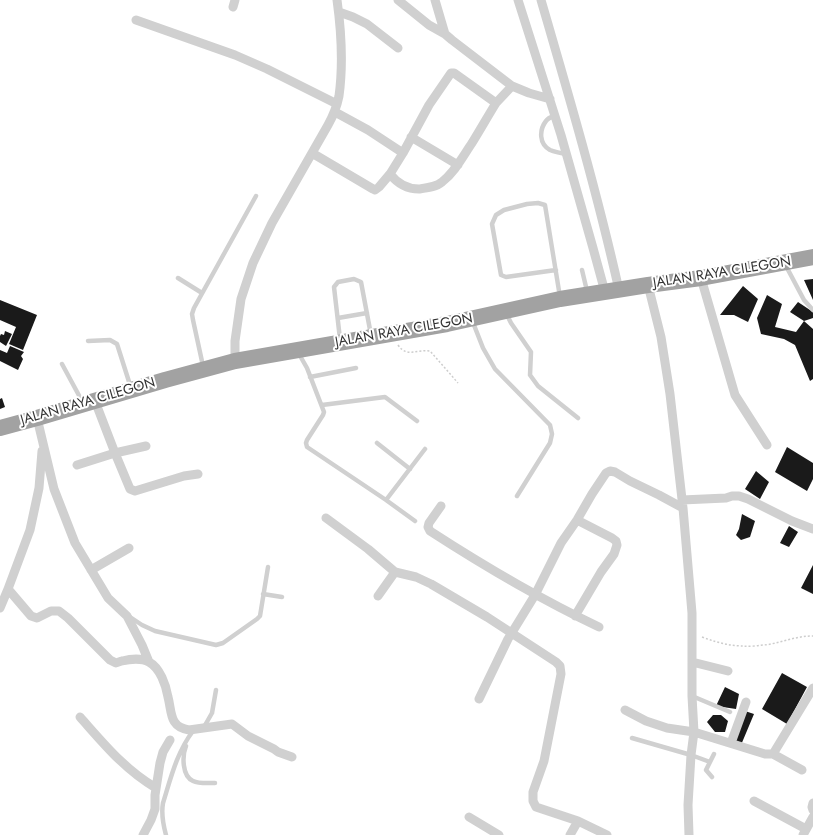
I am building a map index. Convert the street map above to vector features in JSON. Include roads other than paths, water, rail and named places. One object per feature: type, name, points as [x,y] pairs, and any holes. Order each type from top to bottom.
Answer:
[{"type":"highway","name":"JALAN RAYA CILEGON","points":[[0,428],[235,361],[447,324],[560,299],[701,278],[813,257]]},
{"type":"street","points":[[235,361],[235,341],[241,299],[253,263],[272,222],[336,108],[339,97],[341,66],[340,25],[337,0]]},
{"type":"street","points":[[398,0],[429,25],[445,34],[512,86],[529,93],[550,98]]},
{"type":"street","points":[[435,0],[445,34]]},
{"type":"street","points":[[518,0],[550,98],[593,248],[612,291]]},
{"type":"street","points":[[541,0],[563,74],[608,244],[612,291]]},
{"type":"street","points":[[339,12],[367,24],[398,48]]},
{"type":"street","points":[[136,20],[235,55],[279,75],[336,108],[403,153]]},
{"type":"street","points":[[312,153],[373,190],[377,189],[390,174],[429,105],[451,73],[454,73],[496,103]]},
{"type":"street","points":[[390,174],[398,183],[415,189],[434,186],[442,182],[458,165],[496,103],[512,86]]},
{"type":"street","points":[[561,135],[578,131]]},
{"type":"street","points":[[412,137],[458,165]]},
{"type":"street","points":[[701,278],[735,395],[767,445]]},
{"type":"street","points":[[648,285],[661,337],[670,394],[692,613],[692,696],[694,732],[691,754],[688,806],[689,835]]},
{"type":"street","points":[[89,403],[132,491],[184,476],[198,474]]},
{"type":"street","points":[[37,418],[54,489],[75,543],[108,598],[127,616],[149,662]]},
{"type":"street","points":[[0,608],[30,530],[41,477],[43,442]]},
{"type":"street","points":[[77,465],[114,453],[146,446]]},
{"type":"street","points":[[479,699],[508,639],[562,543],[578,520],[592,494],[606,473],[615,472],[630,481],[682,504],[740,496],[792,521],[813,529]]},
{"type":"street","points":[[441,506],[429,523],[428,527],[430,531],[534,594],[599,627]]},
{"type":"street","points":[[326,518],[368,549],[395,572],[420,578],[512,633],[560,666],[561,674],[547,746],[544,761],[533,792],[533,801],[536,807],[578,821],[607,835]]},
{"type":"street","points":[[575,616],[601,572],[614,554],[617,545],[616,541],[612,538],[578,520]]},
{"type":"street","points":[[91,570],[129,548]]},
{"type":"street","points":[[378,596],[395,572]]},
{"type":"street","points":[[8,589],[31,616],[37,618],[51,611],[59,611],[110,660],[116,663],[122,661],[139,660],[149,662],[157,668],[164,682],[171,716],[175,723],[183,729],[232,724],[248,736],[278,752],[292,757]]},
{"type":"street","points":[[692,662],[728,672]]},
{"type":"street","points":[[773,754],[813,688]]},
{"type":"street","points":[[730,743],[746,702]]},
{"type":"street","points":[[625,710],[646,721],[666,728],[694,732],[765,754],[773,754],[802,770]]},
{"type":"street","points":[[80,717],[118,760],[148,784],[156,788]]},
{"type":"street","points":[[143,835],[155,809],[156,788],[160,763],[170,740]]},
{"type":"street","points":[[754,801],[804,832],[813,817]]},
{"type":"street","points":[[813,803],[813,810]]},
{"type":"street","points":[[469,817],[499,835]]},
{"type":"street","points":[[570,835],[578,821]]},
{"type":"lane","points":[[554,116],[546,121],[541,130],[541,136],[548,149],[566,154]]},
{"type":"lane","points":[[204,370],[192,314],[202,293],[256,196]]},
{"type":"lane","points":[[556,270],[506,277],[501,275],[492,224],[496,215],[504,210],[527,204],[538,203],[545,205],[556,270],[560,299]]},
{"type":"lane","points":[[785,263],[804,300],[813,310]]},
{"type":"lane","points":[[582,270],[588,295]]},
{"type":"lane","points":[[178,278],[202,293]]},
{"type":"lane","points":[[341,343],[334,287],[338,282],[354,278],[361,282],[372,337]]},
{"type":"lane","points":[[505,312],[531,352],[530,375],[538,386],[578,418]]},
{"type":"lane","points":[[338,318],[367,313]]},
{"type":"lane","points":[[471,319],[483,348],[495,370],[550,425],[552,434],[550,443],[517,496]]},
{"type":"lane","points":[[88,341],[110,340],[117,344],[132,390]]},
{"type":"lane","points":[[297,350],[307,368],[324,412],[307,440],[307,447],[415,521]]},
{"type":"lane","points":[[62,364],[89,403]]},
{"type":"lane","points":[[310,377],[356,368]]},
{"type":"lane","points":[[322,405],[385,397],[417,421]]},
{"type":"lane","points":[[377,443],[410,469]]},
{"type":"lane","points":[[386,500],[425,449]]},
{"type":"lane","points":[[127,616],[155,631],[216,645],[223,644],[260,616],[268,567]]},
{"type":"lane","points":[[263,594],[282,597]]},
{"type":"lane","points":[[166,835],[161,810],[177,758],[183,745],[212,713],[216,690]]},
{"type":"lane","points":[[692,696],[730,712]]},
{"type":"lane","points":[[199,728],[185,748],[184,768],[191,780],[196,782],[215,783]]},
{"type":"lane","points":[[632,738],[691,754],[710,762]]},
{"type":"lane","points":[[712,777],[706,770],[714,754]]}]
